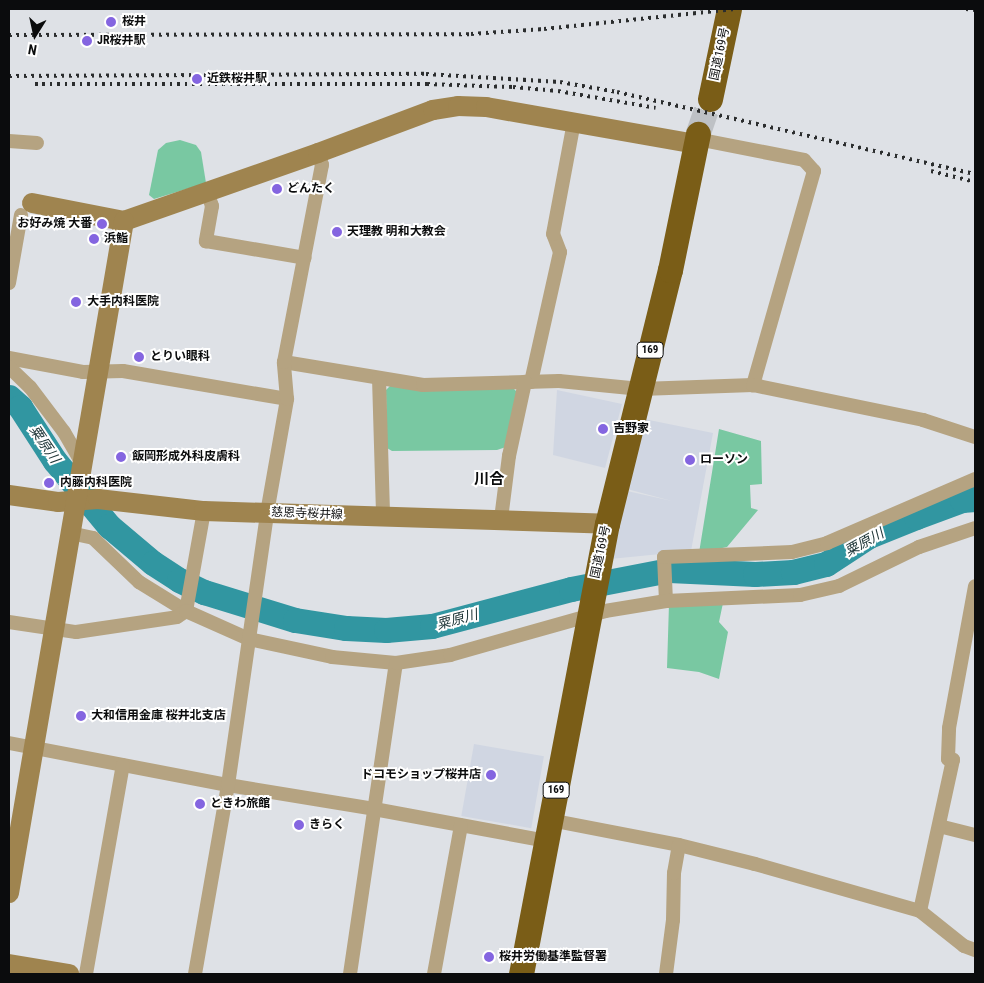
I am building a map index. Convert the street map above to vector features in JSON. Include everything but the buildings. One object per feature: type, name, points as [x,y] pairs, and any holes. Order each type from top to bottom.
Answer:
[{"type":"highway","name":"国道169号","points":[[710,99],[729,9]]},
{"type":"highway","name":"国道169号","points":[[521,974],[598,566],[670,270],[697,139]]},
{"type":"street","points":[[9,283],[20,211],[124,221],[318,153],[433,110],[458,106],[486,107],[574,122],[697,139],[804,160],[814,171],[753,385]]},
{"type":"street","points":[[501,519],[510,456],[560,252],[553,234],[574,122]]},
{"type":"street","points":[[9,141],[37,144]]},
{"type":"street","points":[[194,974],[228,786],[267,513],[287,399],[284,362],[322,165],[318,153]]},
{"type":"street","points":[[207,192],[212,206],[206,241],[305,258]]},
{"type":"street","points":[[9,893],[13,845],[33,747],[71,528],[67,502],[82,463],[124,221]]},
{"type":"street","points":[[9,358],[83,372],[123,371],[287,399]]},
{"type":"street","points":[[284,362],[423,385],[559,382],[641,389],[753,385],[923,420],[975,436]]},
{"type":"street","points":[[9,367],[30,386],[64,432],[82,463]]},
{"type":"street","points":[[379,378],[383,516]]},
{"type":"street","points":[[666,599],[664,557],[792,552],[827,543],[975,479]]},
{"type":"street","name":"慈恩寺桜井線","points":[[9,494],[67,502],[98,499],[204,511],[501,519],[607,524]]},
{"type":"street","points":[[9,622],[76,632],[177,617],[186,610],[204,511]]},
{"type":"street","points":[[71,528],[93,538],[139,582],[186,610],[250,635],[332,657],[396,663],[450,655],[590,611],[605,612],[666,599],[800,595],[839,586],[919,547],[975,528]]},
{"type":"street","points":[[920,911],[953,760],[948,759],[949,728],[975,586]]},
{"type":"street","points":[[350,974],[396,663]]},
{"type":"street","points":[[9,743],[228,786],[461,825],[548,830],[679,845],[755,864],[920,911],[964,946],[975,950]]},
{"type":"street","points":[[86,974],[123,765]]},
{"type":"street","points":[[434,974],[461,825]]},
{"type":"street","points":[[939,826],[975,835]]},
{"type":"street","points":[[666,974],[673,920],[674,873],[679,845]]},
{"type":"street","points":[[9,964],[69,974]]},
{"type":"shaded area","points":[[557,390],[622,404],[605,468],[553,455]]},
{"type":"shaded area","points":[[644,419],[713,433],[691,551],[610,559],[627,491],[672,501],[627,489]]},
{"type":"shaded area","name":"ドコモショップ桜井店","points":[[474,744],[544,756],[531,828],[461,816]]},
{"type":"green space","points":[[180,140],[196,145],[201,152],[206,183],[154,199],[149,195],[158,150],[166,143]]},
{"type":"green space","points":[[391,385],[513,388],[517,392],[506,447],[497,450],[392,451],[387,448],[386,390]]},
{"type":"green space","points":[[719,429],[761,441],[762,484],[750,485],[751,508],[758,510],[727,547],[699,553]]},
{"type":"green space","points":[[723,603],[719,622],[728,632],[719,679],[699,672],[667,668],[669,604]]},
{"type":"waterway","name":"粟原川","points":[[9,397],[20,407],[55,461],[109,526],[153,563],[179,580],[204,592],[295,620],[346,628],[386,630],[432,626],[571,589],[669,570],[755,574],[793,572],[826,564],[869,536],[916,517],[962,500],[975,499]]},
{"type":"tunnel","points":[[698,134],[710,99]]},
{"type":"railway","points":[[9,35],[471,34],[544,29],[735,9]]},
{"type":"railway","points":[[966,9],[975,10]]},
{"type":"railway","points":[[9,76],[426,74],[560,82],[617,92],[975,174]]},
{"type":"railway","points":[[35,84],[427,84],[513,87],[558,91],[656,108]]},
{"type":"railway","points":[[931,171],[975,182]]},
{"type":"place","name":"桜井","points":[[111,22]]},
{"type":"place","name":"JR桜井駅","points":[[87,41]]},
{"type":"place","name":"近鉄桜井駅","points":[[197,79]]},
{"type":"place","name":"どんたく","points":[[277,189]]},
{"type":"place","name":"お好み焼 大番","points":[[102,224]]},
{"type":"place","name":"天理教 明和大教会","points":[[337,232]]},
{"type":"place","name":"浜鮨","points":[[94,239]]},
{"type":"place","name":"大手内科医院","points":[[76,302]]},
{"type":"place","name":"とりい眼科","points":[[139,357]]},
{"type":"place","name":"吉野家","points":[[603,429]]},
{"type":"place","name":"飯岡形成外科皮膚科","points":[[121,457]]},
{"type":"place","name":"ローソン","points":[[690,460]]},
{"type":"place","name":"内藤内科医院","points":[[49,483]]},
{"type":"place","name":"大和信用金庫 桜井北支店","points":[[81,716]]},
{"type":"place","name":"ドコモショップ桜井店","points":[[491,775]]},
{"type":"place","name":"ときわ旅館","points":[[200,804]]},
{"type":"place","name":"きらく","points":[[299,825]]},
{"type":"place","name":"桜井労働基準監督署","points":[[489,957]]},
{"type":"district","name":"川合","points":[[489,480]]}]
